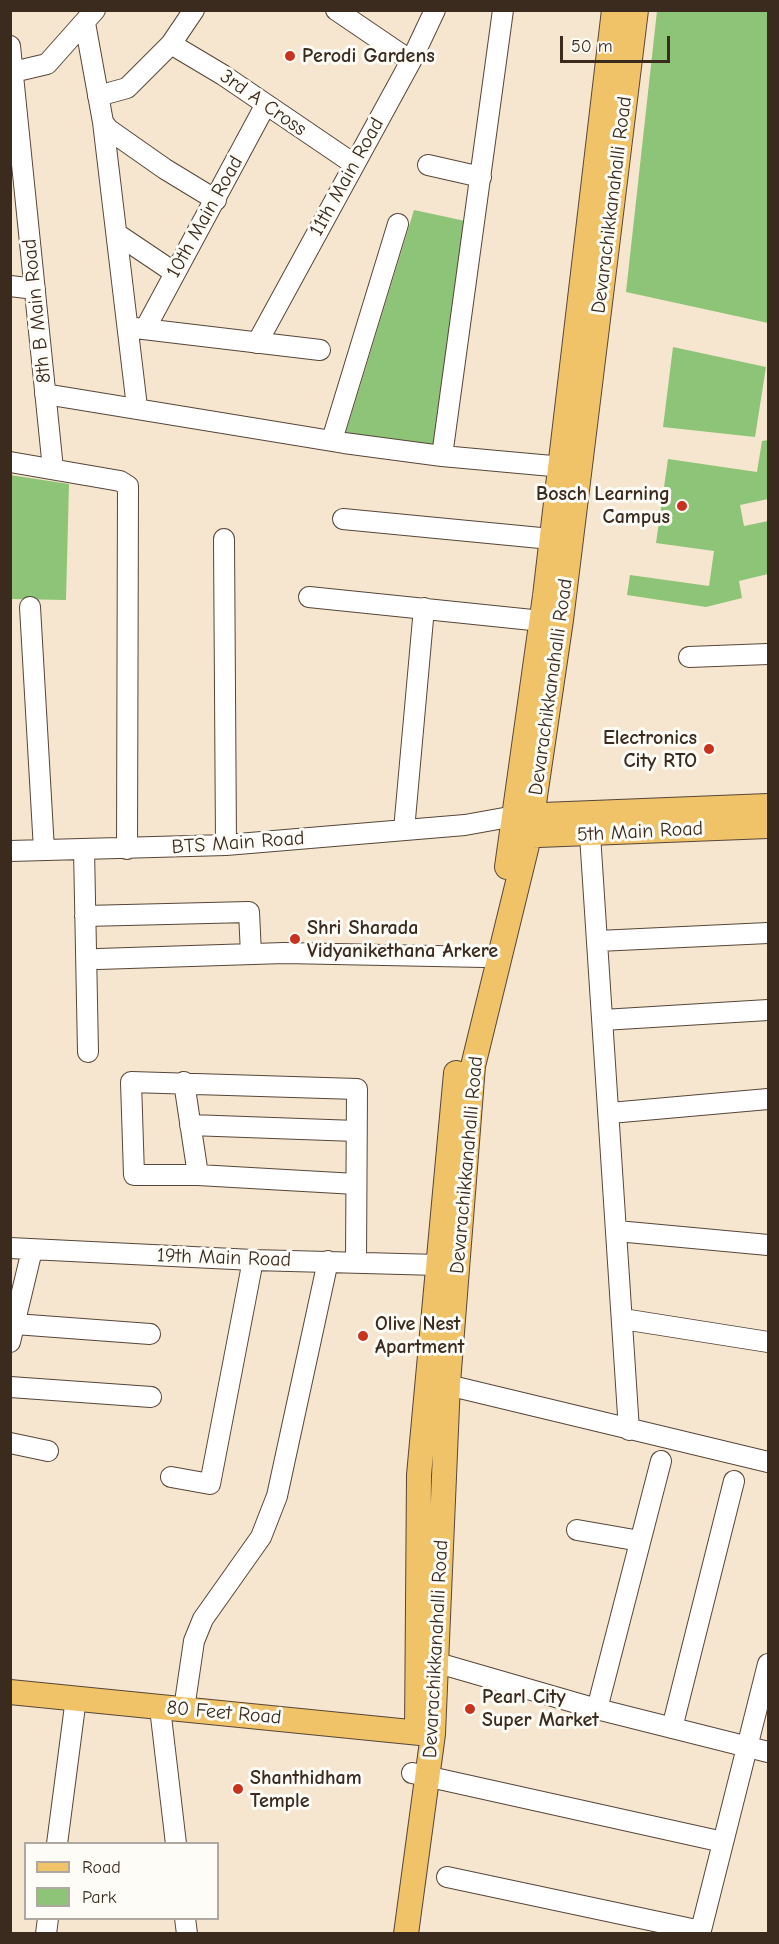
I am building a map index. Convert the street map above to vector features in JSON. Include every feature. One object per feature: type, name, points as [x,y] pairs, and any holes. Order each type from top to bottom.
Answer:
[{"type":"main road","name":"Devarachikkanahalli Road","points":[[439,1382],[473,1066],[561,620],[569,468],[614,10]]},
{"type":"main road","name":"Devarachikkanahalli Road","points":[[390,1934],[402,1905],[424,1741],[439,1382],[438,1265],[458,1060],[507,868],[522,826],[551,539],[569,468],[636,10]]},
{"type":"main road","name":"5th Main Road","points":[[522,826],[768,806]]},
{"type":"main road","name":"5th Main Road","points":[[522,826],[590,835],[768,826]]},
{"type":"main road","name":"80 Feet Road","points":[[10,1692],[160,1708],[317,1721],[329,1735],[424,1741]]},
{"type":"main road","name":"Devarachikkanahalli Road","points":[[402,1905],[406,1934]]},
{"type":"street","points":[[98,96],[127,88],[171,44],[194,10]]},
{"type":"street","points":[[336,10],[411,61]]},
{"type":"street","name":"11th Main Road","points":[[257,343],[411,61],[435,10]]},
{"type":"street","points":[[442,456],[503,10]]},
{"type":"street","points":[[13,72],[47,64],[90,17]]},
{"type":"street","points":[[90,17],[98,96],[117,234],[136,328],[137,407]]},
{"type":"street","name":"3rd A Cross","points":[[171,44],[223,75],[265,106],[354,164]]},
{"type":"street","name":"8th B Main Road","points":[[10,46],[17,183],[35,289],[53,469]]},
{"type":"street","name":"10th Main Road","points":[[136,328],[175,273],[265,106]]},
{"type":"street","points":[[103,122],[108,129],[165,170],[216,200]]},
{"type":"street","points":[[428,165],[481,177]]},
{"type":"street","points":[[332,441],[398,224]]},
{"type":"street","points":[[117,234],[175,273]]},
{"type":"street","points":[[10,285],[35,289]]},
{"type":"street","points":[[136,328],[320,350]]},
{"type":"street","points":[[45,394],[137,407],[332,441],[442,456],[569,468]]},
{"type":"street","points":[[10,462],[126,483],[129,492],[127,849]]},
{"type":"street","points":[[343,519],[551,539]]},
{"type":"street","points":[[224,539],[226,845]]},
{"type":"street","points":[[309,597],[542,621]]},
{"type":"street","points":[[30,607],[44,850]]},
{"type":"street","points":[[404,830],[424,608]]},
{"type":"street","points":[[688,657],[768,654]]},
{"type":"street","name":"BTS Main Road","points":[[10,850],[226,845],[465,825],[522,826]]},
{"type":"street","points":[[590,835],[629,1430]]},
{"type":"street","points":[[84,849],[88,1052]]},
{"type":"street","points":[[85,916],[249,912],[251,954]]},
{"type":"street","points":[[598,941],[768,933]]},
{"type":"street","points":[[98,959],[251,954],[484,957]]},
{"type":"street","points":[[603,1020],[768,1010]]},
{"type":"street","points":[[356,1184],[198,1175],[134,1175],[131,1082],[357,1089],[356,1261]]},
{"type":"street","points":[[184,1082],[198,1175]]},
{"type":"street","points":[[610,1113],[768,1099]]},
{"type":"street","points":[[190,1125],[357,1131]]},
{"type":"street","points":[[617,1231],[768,1245]]},
{"type":"street","name":"19th Main Road","points":[[10,1248],[32,1251],[253,1260],[438,1265]]},
{"type":"street","points":[[32,1251],[13,1333],[150,1334]]},
{"type":"street","points":[[171,1477],[210,1484],[253,1260]]},
{"type":"street","points":[[184,1709],[194,1641],[203,1619],[261,1537],[277,1496],[328,1261]]},
{"type":"street","points":[[623,1319],[768,1342]]},
{"type":"street","points":[[439,1382],[768,1462]]},
{"type":"street","points":[[10,1387],[151,1397]]},
{"type":"street","points":[[10,1443],[48,1451]]},
{"type":"street","points":[[597,1709],[661,1461]]},
{"type":"street","points":[[672,1728],[734,1481]]},
{"type":"street","points":[[577,1530],[640,1541]]},
{"type":"street","points":[[428,1660],[597,1709],[768,1752]]},
{"type":"street","points":[[447,1877],[701,1932],[768,1664]]},
{"type":"street","points":[[57,1842],[76,1698]]},
{"type":"street","points":[[160,1708],[176,1842]]},
{"type":"street","points":[[420,1774],[723,1842]]},
{"type":"green space","points":[[657,11],[768,11],[768,323],[626,292]]},
{"type":"green space","points":[[414,210],[470,222],[444,448],[345,435]]},
{"type":"green space","points":[[673,347],[766,367],[755,437],[663,427]]},
{"type":"green space","points":[[768,440],[768,499],[740,505],[744,526],[768,521],[768,574],[739,581],[742,598],[706,607],[627,595],[630,575],[709,586],[714,551],[656,543],[668,459],[757,472],[762,441]]},
{"type":"green space","points":[[10,475],[69,484],[66,600],[11,599]]},
{"type":"place","name":"Perodi Gardens","points":[[290,56]]},
{"type":"place","name":"Bosch Learning Campus","points":[[682,506]]},
{"type":"place","name":"Electronics City RTO","points":[[709,749]]},
{"type":"place","name":"Shri Sharada Vidyanikethana Arkere","points":[[295,939]]},
{"type":"place","name":"Olive Nest Apartment","points":[[363,1336]]},
{"type":"place","name":"Pearl City Super Market","points":[[470,1709]]},
{"type":"place","name":"Shanthidham Temple","points":[[238,1789]]}]
